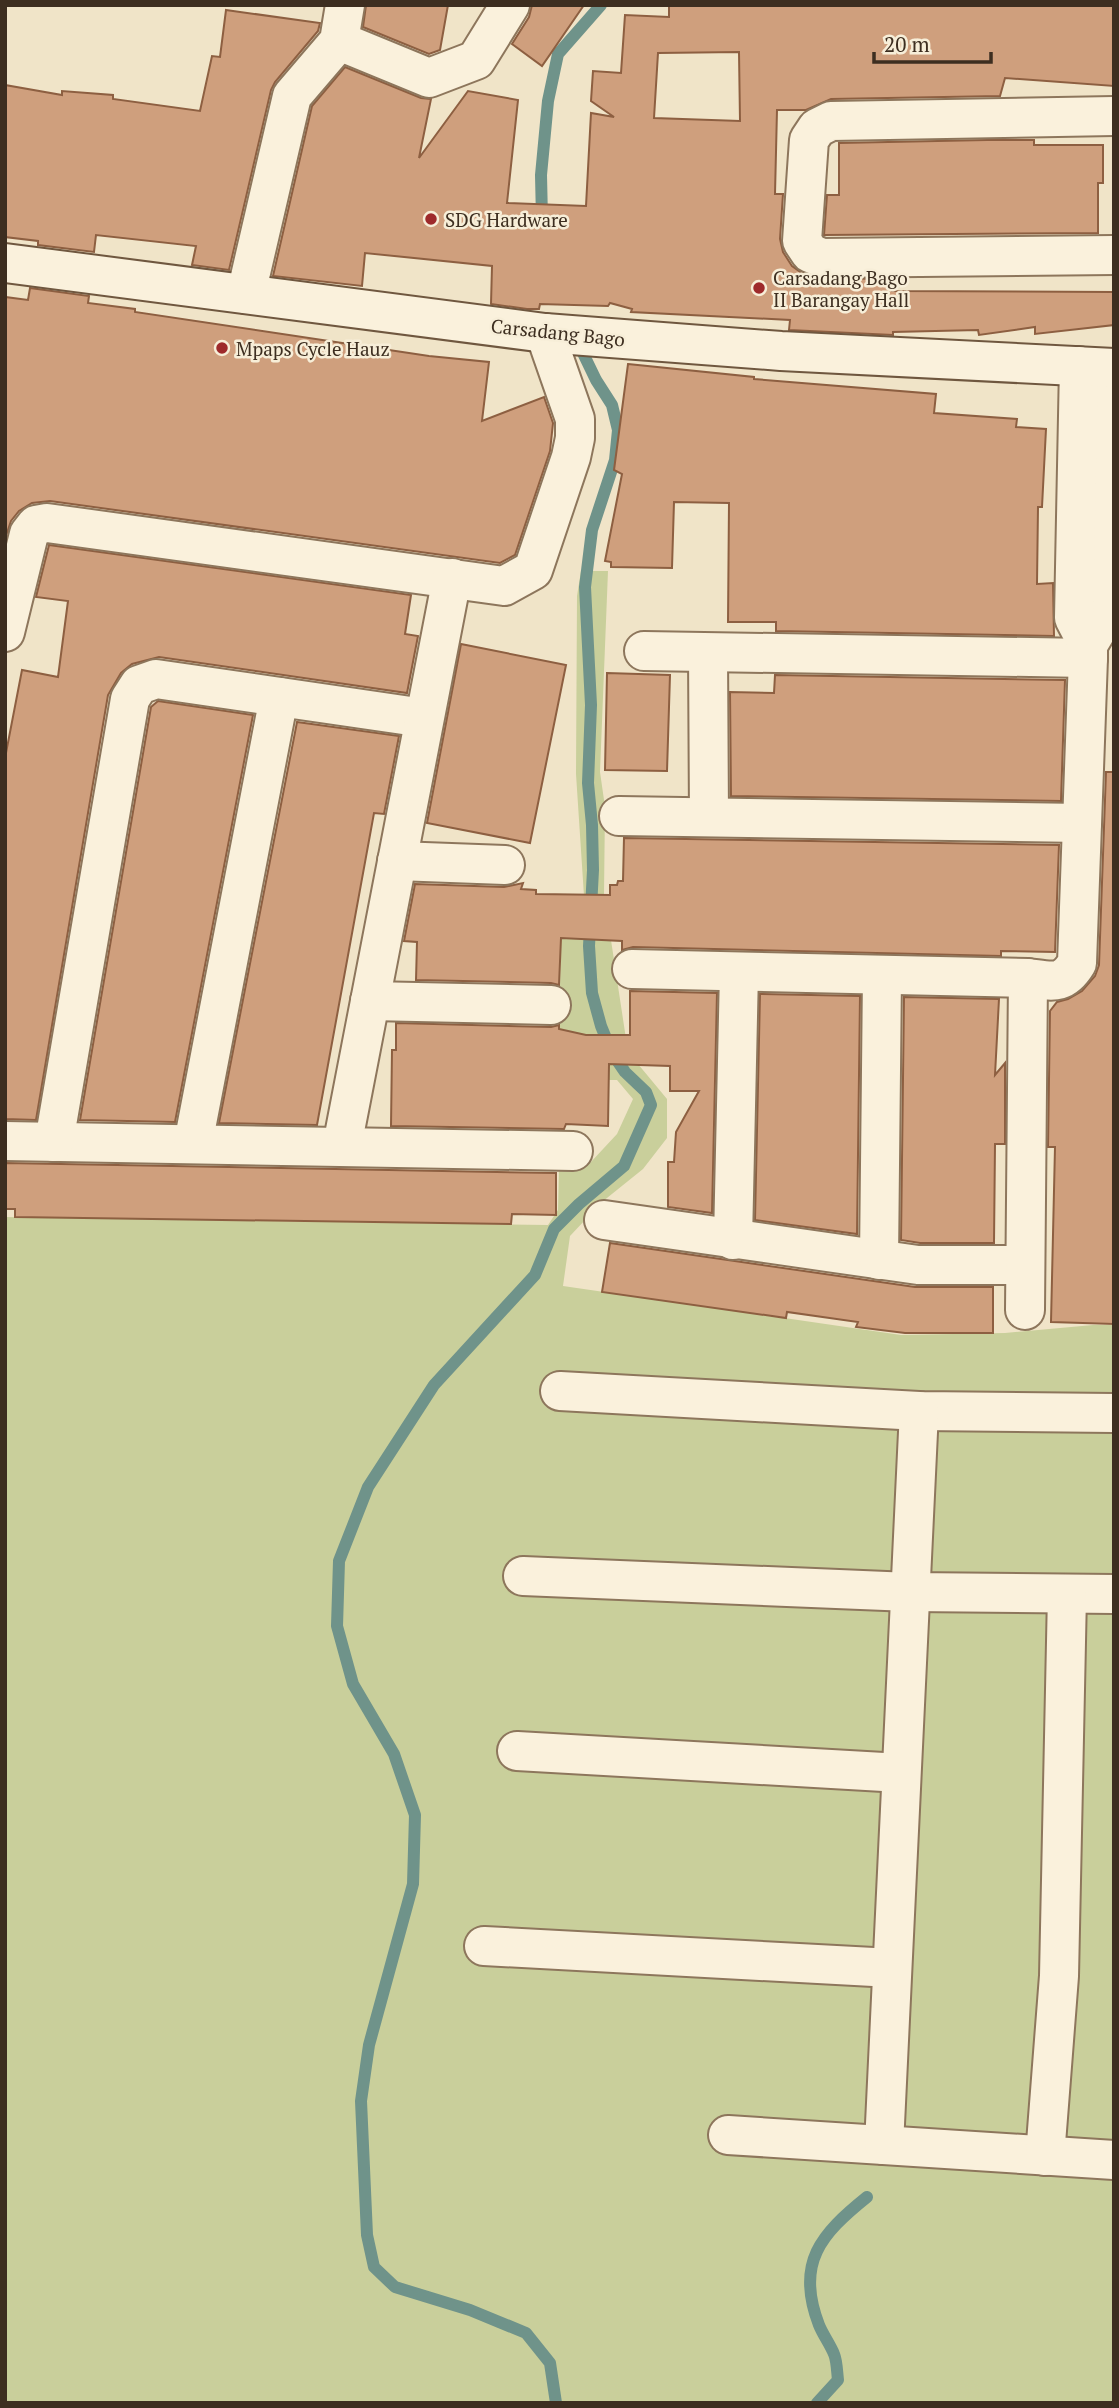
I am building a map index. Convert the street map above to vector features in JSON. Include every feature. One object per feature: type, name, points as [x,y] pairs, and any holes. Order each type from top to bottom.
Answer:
[{"type":"street","points":[[246,294],[292,96],[342,23],[429,78],[476,60],[510,5]]},
{"type":"street","points":[[1114,116],[831,121],[817,128],[809,140],[803,242],[810,253],[822,258],[1114,255]]},
{"type":"street","name":"Carsadang Bago","points":[[5,263],[545,332],[781,351],[1100,368]]},
{"type":"street","points":[[5,632],[29,534],[36,525],[47,523],[504,586],[533,570],[575,438],[575,419],[545,332]]},
{"type":"street","points":[[632,969],[1028,978],[1057,981],[1069,975],[1077,963],[1088,652],[1074,618],[1100,368]]},
{"type":"street","points":[[342,1146],[452,578]]},
{"type":"street","points":[[644,651],[1088,652]]},
{"type":"street","points":[[709,653],[709,817]]},
{"type":"street","points":[[54,1142],[130,699],[139,685],[156,679],[424,718]]},
{"type":"street","points":[[193,1144],[279,697]]},
{"type":"street","points":[[619,816],[1082,823]]},
{"type":"street","points":[[397,860],[505,865]]},
{"type":"street","points":[[733,1240],[739,972]]},
{"type":"street","points":[[879,1260],[882,975]]},
{"type":"street","points":[[1026,1310],[1028,978]]},
{"type":"street","points":[[370,1001],[551,1005]]},
{"type":"street","points":[[5,1141],[573,1151]]},
{"type":"street","points":[[604,1220],[918,1265],[1025,1265]]},
{"type":"street","points":[[560,1391],[919,1411],[1114,1413]]},
{"type":"street","points":[[884,2146],[919,1411]]},
{"type":"street","points":[[523,1576],[910,1592],[1114,1594]]},
{"type":"street","points":[[1045,2156],[1059,1976],[1067,1594]]},
{"type":"street","points":[[517,1751],[901,1773]]},
{"type":"street","points":[[484,1945],[892,1968]]},
{"type":"street","points":[[728,2135],[1114,2160]]},
{"type":"green space","points":[[581,571],[608,571],[600,772],[605,807],[604,894],[628,1052],[667,1099],[667,1138],[643,1169],[602,1202],[570,1236],[563,1286],[901,1335],[1005,1333],[1114,1325],[1114,2403],[5,2403],[5,1217],[548,1225],[558,1210],[559,1168],[590,1163],[617,1134],[633,1099],[617,1080],[586,1080],[586,1035],[559,1034],[561,938],[583,939],[584,896],[576,774],[577,596]]},
{"type":"building","points":[[366,5],[448,5],[440,50],[429,54],[363,27]]},
{"type":"building","points":[[532,5],[584,5],[542,66],[512,44],[529,17]]},
{"type":"building","points":[[669,5],[1114,5],[1114,86],[1005,78],[1000,96],[831,99],[806,110],[777,110],[775,194],[783,194],[780,239],[783,252],[792,266],[814,278],[892,279],[892,291],[1114,292],[1114,325],[1035,334],[1035,327],[979,335],[978,330],[893,332],[893,335],[789,330],[790,320],[631,312],[632,309],[610,303],[608,306],[540,304],[539,309],[527,309],[491,304],[492,266],[365,253],[362,286],[273,276],[312,106],[345,67],[421,98],[431,99],[419,158],[468,91],[518,100],[507,203],[586,206],[591,113],[614,117],[591,101],[593,71],[621,73],[625,15],[669,17]],"holes":[[[739,52],[740,121],[654,118],[658,53]]]},
{"type":"building","points":[[226,10],[320,23],[318,31],[271,90],[229,270],[192,265],[196,246],[96,235],[94,252],[38,245],[38,241],[5,237],[5,85],[62,95],[62,91],[113,95],[113,99],[200,111],[212,56],[220,57]]},
{"type":"building","points":[[1034,140],[1034,145],[1103,145],[1103,183],[1098,183],[1098,233],[824,235],[827,195],[839,195],[839,143]]},
{"type":"building","points":[[30,288],[89,296],[88,303],[135,309],[135,312],[429,356],[489,362],[482,421],[544,397],[553,423],[550,451],[515,555],[500,563],[50,501],[32,503],[19,511],[11,521],[5,539],[5,297],[28,300]]},
{"type":"building","points":[[628,364],[754,379],[936,394],[934,413],[1017,419],[1016,427],[1046,429],[1042,507],[1038,507],[1037,584],[1053,583],[1054,636],[776,631],[776,622],[728,622],[729,503],[674,502],[672,568],[611,567],[611,562],[605,561],[622,474],[614,470]]},
{"type":"building","points":[[49,545],[411,595],[405,634],[418,636],[407,693],[159,657],[132,664],[121,673],[108,695],[36,1120],[5,1119],[5,758],[22,670],[58,677],[68,601],[36,597]]},
{"type":"building","points":[[461,644],[566,665],[530,843],[427,823]]},
{"type":"building","points":[[607,673],[670,675],[667,771],[605,770]]},
{"type":"building","points":[[775,675],[1065,680],[1061,801],[731,796],[730,692],[774,693]]},
{"type":"building","points":[[158,701],[253,715],[175,1122],[80,1120],[151,707]]},
{"type":"building","points":[[297,722],[399,736],[384,814],[374,813],[317,1125],[219,1123]]},
{"type":"building","points":[[1106,772],[1114,772],[1114,1324],[1051,1322],[1055,1147],[1048,1147],[1050,1011],[1057,1002],[1082,991],[1095,976],[1099,965]]},
{"type":"building","points":[[624,838],[1059,845],[1055,952],[1001,951],[1001,956],[633,947],[622,950],[622,941],[561,938],[559,985],[416,980],[417,942],[404,941],[415,884],[504,887],[523,883],[521,889],[536,890],[536,894],[610,895],[610,885],[623,881]]},
{"type":"building","points":[[630,991],[717,993],[712,1213],[668,1207],[668,1162],[674,1162],[676,1132],[699,1091],[670,1091],[670,1066],[609,1064],[608,1126],[566,1124],[564,1129],[391,1126],[392,1050],[396,1050],[396,1023],[559,1025],[559,1029],[586,1035],[630,1035]]},
{"type":"building","points":[[760,994],[860,996],[857,1234],[755,1220]]},
{"type":"building","points":[[904,997],[999,999],[995,1075],[1005,1063],[1005,1144],[995,1144],[994,1243],[920,1243],[901,1240]]},
{"type":"building","points":[[5,1163],[556,1173],[556,1215],[512,1214],[511,1224],[15,1217],[15,1209],[5,1209]]},
{"type":"building","points":[[610,1243],[915,1287],[993,1287],[993,1333],[905,1333],[856,1327],[858,1322],[787,1312],[786,1318],[602,1292]]},
{"type":"waterway","points":[[542,219],[541,175],[548,101],[558,54],[601,5]]},
{"type":"waterway","points":[[556,2403],[550,2363],[526,2333],[470,2310],[395,2287],[374,2267],[367,2235],[361,2101],[369,2045],[413,1884],[415,1815],[394,1754],[353,1684],[337,1626],[339,1561],[368,1487],[434,1385],[535,1275],[554,1229],[624,1166],[651,1105],[646,1092],[625,1072],[612,1053],[592,993],[589,946],[593,870],[588,783],[591,705],[585,587],[592,530],[615,460],[618,430],[612,405],[582,351]]},
{"type":"waterway","points":[[817,2403],[838,2380],[835,2357],[819,2325],[812,2303],[812,2267],[825,2237],[867,2197]]},
{"type":"place","name":"SDG Hardware","points":[[431,219]]},
{"type":"place","name":"Carsadang Bago II Barangay Hall","points":[[759,288]]},
{"type":"place","name":"Mpaps Cycle Hauz","points":[[222,348]]}]
